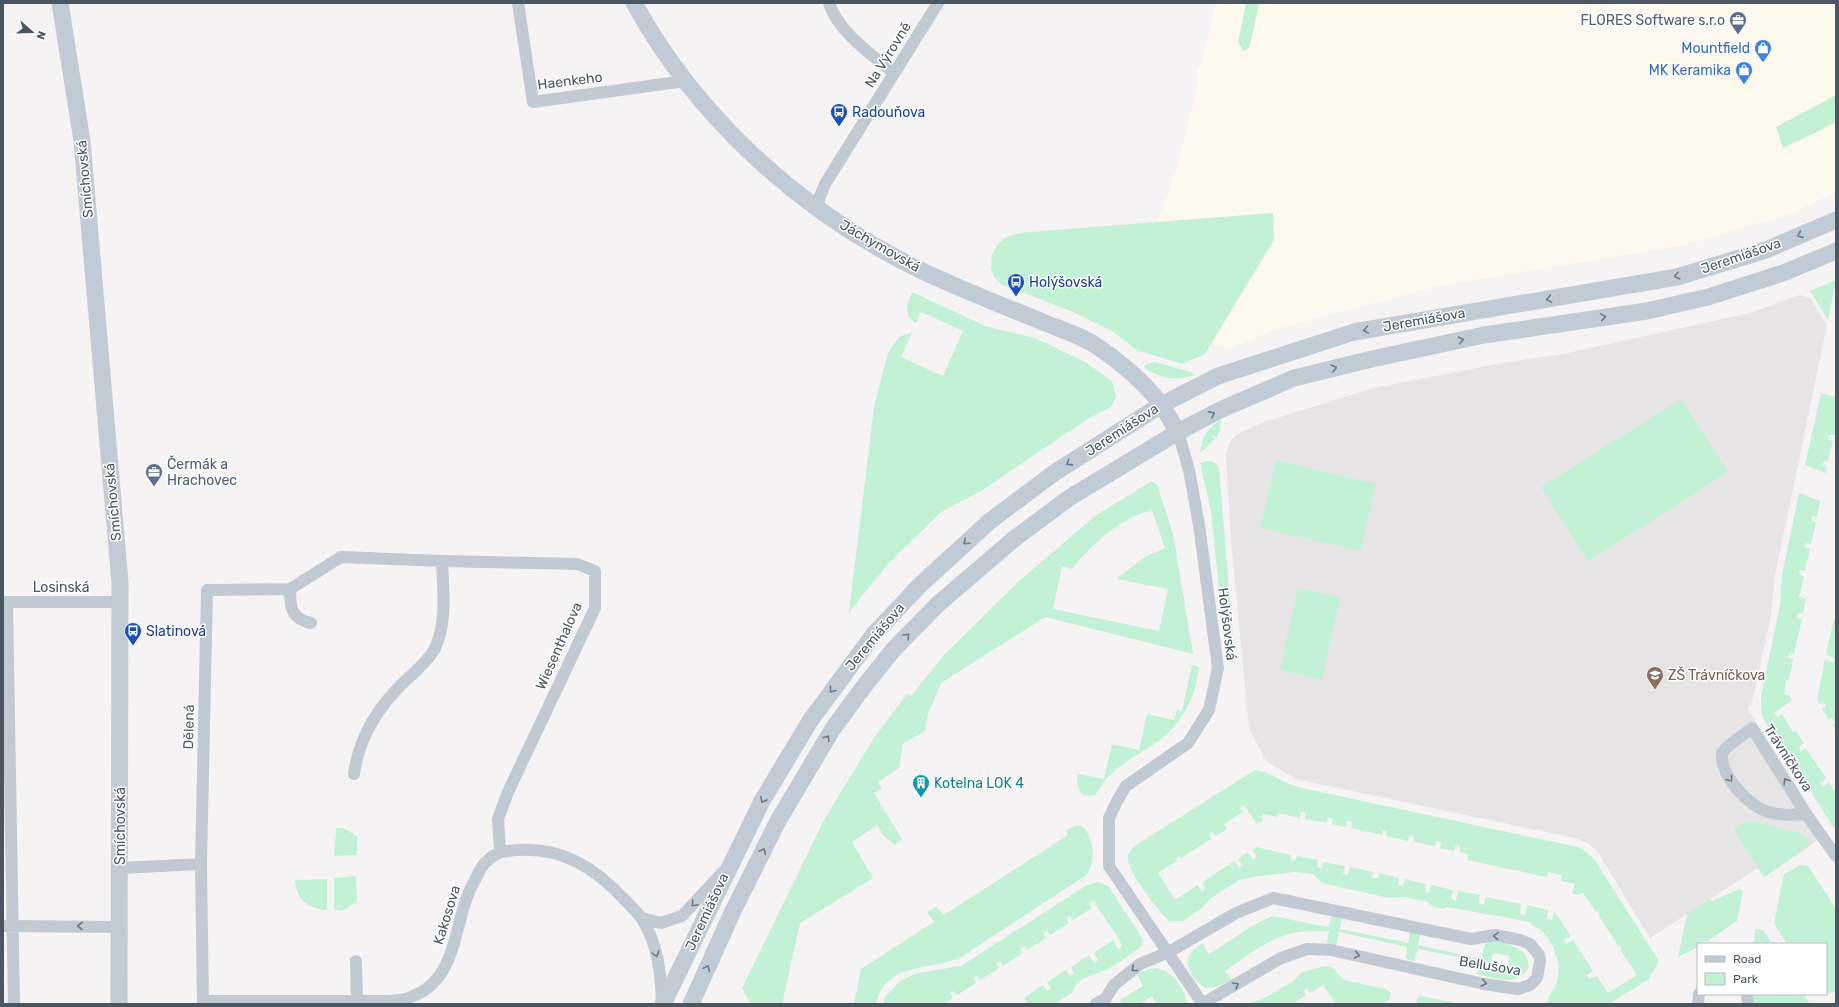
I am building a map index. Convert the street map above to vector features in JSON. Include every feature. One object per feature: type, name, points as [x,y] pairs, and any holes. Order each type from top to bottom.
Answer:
[{"type":"main road","name":"Smíchovská","points":[[60,3],[82,142],[118,561],[120,602],[119,1004]]},
{"type":"main road","name":"Jáchymovská","points":[[634,3],[650,32],[685,81],[745,148],[816,207],[858,237],[912,266],[1093,344],[1131,373],[1161,405],[1178,432]]},
{"type":"main road","name":"Jeremiášova","points":[[662,1004],[762,801],[810,721],[874,634],[920,586],[996,516],[1054,473],[1161,405],[1218,376],[1354,332],[1677,277],[1766,250],[1836,220]]},
{"type":"main road","name":"Jeremiášova","points":[[690,1004],[733,910],[778,821],[832,730],[893,650],[937,605],[1014,539],[1069,498],[1178,432],[1220,410],[1294,378],[1372,359],[1484,335],[1647,311],[1700,298],[1783,273],[1836,251]]},
{"type":"street","name":"Haenkeho","points":[[518,3],[533,102],[685,81]]},
{"type":"street","points":[[829,3],[839,23],[864,48],[894,73]]},
{"type":"street","name":"Na Výrovně","points":[[816,207],[825,184],[938,3]]},
{"type":"street","name":"Holýšovská","points":[[1169,952],[1109,866],[1108,842],[1109,818],[1116,801],[1126,786],[1188,743],[1210,710],[1218,668],[1199,525],[1189,470],[1178,432]]},
{"type":"street","name":"Wiesenthalova","points":[[290,589],[341,557],[577,564],[595,571],[595,608],[508,792],[498,819],[500,851]]},
{"type":"street","points":[[354,774],[356,757],[365,732],[378,711],[436,647],[443,624],[442,561]]},
{"type":"street","points":[[290,589],[290,604],[294,613],[300,621],[311,623]]},
{"type":"street","name":"Dělená","points":[[203,1002],[201,864],[207,590],[290,589]]},
{"type":"street","name":"Losinská","points":[[5,602],[120,602]]},
{"type":"street","points":[[5,602],[8,926],[14,1004]]},
{"type":"street","name":"Trávníčkova","points":[[1806,814],[1790,815],[1770,812],[1761,809],[1751,802],[1728,778],[1723,766],[1722,753],[1727,747],[1752,728],[1806,814],[1836,856]]},
{"type":"street","points":[[500,851],[528,850],[551,852],[577,861],[597,873],[642,918],[652,940],[659,964],[662,1004]]},
{"type":"street","name":"Kakosova","points":[[203,1002],[357,1003],[405,999],[422,991],[436,980],[447,965],[456,941],[460,916],[469,889],[485,863],[500,851]]},
{"type":"street","points":[[120,868],[201,864]]},
{"type":"street","points":[[642,918],[660,923],[682,916],[730,864]]},
{"type":"street","name":"Bellušova","points":[[1096,1004],[1106,998],[1114,985],[1140,964],[1169,952],[1236,913],[1274,898],[1471,939],[1495,935],[1520,940],[1534,948],[1540,962],[1539,973],[1534,982],[1518,989],[1484,984],[1331,950],[1307,949],[1281,958],[1202,1004],[1169,952]]},
{"type":"street","points":[[8,926],[119,927]]},
{"type":"street","points":[[356,961],[357,1003]]},
{"type":"shaded area","points":[[1216,3],[1836,3],[1836,192],[1790,214],[1685,245],[1439,286],[1274,330],[1231,348],[1104,322],[1156,226],[1177,167],[1198,84],[1197,70],[1202,61]]},
{"type":"shaded area","points":[[1800,295],[1810,298],[1827,325],[1775,575],[1771,615],[1754,694],[1751,704],[1747,708],[1826,833],[1803,851],[1764,877],[1758,868],[1650,938],[1598,852],[1588,843],[1575,838],[1296,779],[1266,761],[1249,728],[1231,541],[1226,454],[1229,443],[1237,434],[1264,422],[1370,389],[1502,363],[1563,354],[1750,313]]},
{"type":"green space","points":[[1246,3],[1259,3],[1250,46],[1248,49],[1243,51],[1238,42]]},
{"type":"green space","points":[[1836,95],[1836,122],[1783,148],[1776,127]]},
{"type":"green space","points":[[1273,213],[1274,240],[1205,354],[1182,364],[1137,350],[1112,331],[1073,312],[1001,284],[994,277],[991,269],[992,254],[998,244],[1006,237],[1018,233]]},
{"type":"green space","points":[[1836,281],[1828,320],[1810,291]]},
{"type":"green space","points":[[912,292],[985,326],[1035,338],[1085,362],[1112,381],[1116,397],[1111,407],[1089,418],[981,491],[941,512],[889,563],[849,612],[874,407],[888,353],[899,337],[912,332],[901,357],[943,376],[963,331],[921,312],[916,323],[908,316],[907,305]]},
{"type":"green space","points":[[1155,362],[1191,372],[1196,375],[1175,379],[1156,375],[1144,367],[1147,364]]},
{"type":"green space","points":[[1821,393],[1836,397],[1836,435],[1829,435],[1828,440],[1833,441],[1828,462],[1824,461],[1822,466],[1827,467],[1826,473],[1805,465]]},
{"type":"green space","points":[[1681,399],[1728,472],[1588,561],[1541,487]]},
{"type":"green space","points":[[1220,420],[1221,425],[1216,438],[1214,435],[1212,437],[1215,439],[1200,453],[1202,443],[1208,430]]},
{"type":"green space","points":[[1276,460],[1376,484],[1360,551],[1260,528]]},
{"type":"green space","points":[[1209,461],[1214,462],[1219,467],[1235,664],[1226,658],[1211,511],[1200,463]]},
{"type":"green space","points":[[1152,481],[1157,485],[1173,534],[1193,654],[1045,617],[941,683],[928,714],[925,731],[903,744],[899,768],[878,782],[882,788],[874,793],[902,839],[895,845],[884,836],[877,825],[852,842],[873,878],[800,923],[782,1004],[751,1004],[742,988],[825,818],[874,738],[907,694],[911,696],[944,655],[1018,582],[1095,516]],"holes":[[[1152,510],[1165,548],[1145,557],[1116,579],[1168,589],[1159,631],[1053,609],[1062,566],[1072,569],[1098,541],[1129,519]]]},
{"type":"green space","points":[[1799,493],[1820,501],[1817,517],[1812,516],[1811,521],[1816,522],[1811,544],[1806,543],[1805,547],[1810,549],[1805,570],[1800,570],[1799,574],[1804,576],[1799,597],[1806,599],[1803,614],[1798,613],[1797,618],[1802,619],[1794,654],[1789,653],[1788,658],[1793,659],[1789,680],[1786,680],[1784,694],[1789,695],[1792,700],[1774,713],[1777,717],[1782,714],[1793,732],[1796,731],[1804,743],[1799,747],[1801,751],[1806,748],[1826,778],[1820,783],[1823,787],[1829,783],[1836,794],[1836,828],[1834,828],[1763,718],[1761,710],[1761,697],[1780,605],[1782,575]]},
{"type":"green space","points":[[1298,588],[1340,597],[1322,680],[1280,670]]},
{"type":"green space","points":[[1834,619],[1836,619],[1836,731],[1832,724],[1835,722],[1833,718],[1829,720],[1822,709],[1826,706],[1824,702],[1819,704],[1817,700],[1825,659],[1832,663],[1835,659],[1826,654]]},
{"type":"green space","points":[[1192,665],[1199,667],[1195,689],[1186,709],[1174,727],[1157,742],[1114,771],[1105,780],[1095,795],[1084,796],[1078,786],[1077,774],[1104,779],[1112,744],[1139,750],[1147,714],[1174,720],[1177,710],[1182,711]]},
{"type":"green space","points":[[1255,770],[1261,771],[1289,784],[1302,788],[1578,847],[1588,853],[1596,862],[1659,961],[1649,979],[1609,1004],[1547,1004],[1550,994],[1555,988],[1558,979],[1558,961],[1555,950],[1547,938],[1530,922],[1447,907],[1443,909],[1431,906],[1428,902],[1405,897],[1389,898],[1322,883],[1313,874],[1295,872],[1258,876],[1239,880],[1211,898],[1202,908],[1183,921],[1169,921],[1151,900],[1132,870],[1128,861],[1128,855],[1133,847]],"holes":[[[1244,805],[1257,824],[1262,821],[1263,814],[1277,817],[1278,813],[1300,818],[1301,812],[1306,813],[1305,819],[1327,823],[1328,817],[1333,819],[1332,824],[1346,827],[1347,821],[1352,822],[1351,828],[1382,835],[1383,830],[1387,831],[1387,836],[1408,841],[1410,835],[1414,837],[1413,842],[1435,846],[1436,841],[1441,842],[1440,848],[1454,851],[1456,845],[1460,846],[1460,852],[1468,854],[1467,860],[1547,877],[1548,872],[1562,875],[1561,881],[1575,884],[1572,894],[1578,895],[1583,893],[1596,912],[1598,911],[1599,916],[1619,947],[1620,946],[1621,951],[1637,975],[1608,993],[1597,976],[1589,979],[1587,975],[1593,971],[1573,940],[1566,944],[1564,940],[1571,936],[1554,911],[1552,920],[1547,918],[1548,910],[1527,905],[1525,915],[1520,914],[1521,904],[1486,897],[1484,905],[1479,903],[1480,895],[1458,891],[1456,901],[1451,899],[1453,890],[1431,885],[1429,893],[1425,892],[1426,884],[1405,879],[1403,886],[1398,885],[1399,878],[1379,873],[1378,878],[1372,878],[1373,872],[1350,867],[1348,875],[1343,874],[1345,866],[1323,862],[1322,868],[1317,867],[1318,860],[1297,856],[1295,861],[1290,860],[1291,855],[1256,847],[1252,850],[1257,857],[1253,860],[1248,852],[1238,859],[1243,866],[1239,868],[1234,861],[1203,882],[1205,890],[1201,891],[1198,885],[1175,900],[1158,873],[1177,861],[1175,859],[1179,856],[1181,858],[1211,839],[1209,835],[1212,832],[1216,836],[1227,829],[1224,824],[1243,812],[1240,808]]]},
{"type":"green space","points":[[1746,821],[1753,821],[1799,833],[1809,839],[1808,846],[1764,877],[1735,832],[1735,828]]},
{"type":"green space","points":[[1077,825],[1082,826],[1086,831],[1091,843],[1091,865],[1085,876],[961,957],[949,962],[911,970],[900,974],[890,980],[882,990],[876,1004],[854,1004],[861,969],[934,922],[927,912],[936,907],[944,915],[1068,835],[1066,830]]},
{"type":"green space","points":[[336,828],[343,828],[357,836],[357,855],[334,856]]},
{"type":"green space","points":[[1800,865],[1808,866],[1836,909],[1836,992],[1827,993],[1827,943],[1786,943],[1774,923],[1784,874]]},
{"type":"green space","points":[[356,876],[357,901],[342,911],[334,909],[334,878]]},
{"type":"green space","points":[[327,879],[327,910],[314,908],[304,902],[298,893],[295,880]]},
{"type":"green space","points":[[1098,882],[1108,886],[1141,936],[1143,940],[1142,946],[1112,967],[1082,980],[1075,987],[1073,992],[1054,1004],[1028,1004],[1024,998],[1043,985],[1047,991],[1051,988],[1047,982],[1066,970],[1070,976],[1074,974],[1071,967],[1089,955],[1094,963],[1098,960],[1094,953],[1113,940],[1118,949],[1122,946],[1118,937],[1093,901],[1089,904],[1092,908],[1073,920],[1070,916],[1066,918],[1069,923],[1050,935],[1047,931],[1043,933],[1046,938],[1027,950],[1025,946],[1020,949],[1023,953],[1003,966],[1000,961],[996,963],[999,968],[980,980],[977,976],[973,978],[976,983],[957,995],[954,991],[950,993],[953,998],[944,1004],[883,1004],[885,997],[900,981],[918,973],[961,966],[1087,885]]},
{"type":"green space","points":[[1740,889],[1741,891],[1743,890],[1737,921],[1706,942],[1704,941],[1703,943],[1697,943],[1697,948],[1678,957],[1687,914],[1710,899],[1712,901]]},
{"type":"green space","points":[[1272,916],[1328,927],[1332,916],[1342,918],[1340,929],[1408,943],[1410,932],[1420,934],[1418,945],[1481,959],[1486,940],[1507,944],[1521,950],[1526,955],[1528,968],[1524,973],[1516,978],[1501,980],[1477,974],[1480,961],[1418,949],[1414,961],[1406,959],[1407,947],[1339,932],[1336,945],[1327,943],[1329,931],[1307,931],[1296,932],[1270,941],[1246,956],[1225,971],[1232,980],[1215,987],[1205,988],[1194,978],[1189,969],[1188,959],[1194,950],[1202,943],[1209,954],[1254,925]],"holes":[[[1493,953],[1510,956],[1507,968],[1491,965]]]},
{"type":"green space","points":[[1756,929],[1763,930],[1771,943],[1753,943]]},
{"type":"green space","points":[[1329,966],[1335,970],[1347,981],[1386,989],[1391,993],[1389,1000],[1382,1004],[1336,1004],[1323,985],[1310,993],[1307,988],[1303,990],[1306,995],[1293,1004],[1249,1004],[1268,996],[1292,982],[1302,972]]},
{"type":"green space","points":[[1157,968],[1173,977],[1184,992],[1187,1004],[1157,1004],[1152,996],[1140,1004],[1122,1004],[1120,1000],[1143,986],[1137,974],[1148,969]]},
{"type":"green space","points":[[1753,995],[1804,995],[1809,1002],[1808,1004],[1754,1004]]},
{"type":"green space","points":[[1421,996],[1459,1004],[1416,1004],[1418,997]]},
{"type":"place","name":"FLORES Software s.r.o","points":[[1738,35]]},
{"type":"place","name":"Mountfield","points":[[1763,63]]},
{"type":"place","name":"MK Keramika","points":[[1744,85]]},
{"type":"place","name":"Radouňova","points":[[839,127]]},
{"type":"place","name":"Holýšovská","points":[[1016,297]]},
{"type":"place","name":"Čermák a Hrachovec","points":[[154,487]]},
{"type":"place","name":"Slatinová","points":[[133,646]]},
{"type":"place","name":"ZŠ Trávníčkova","points":[[1655,690]]},
{"type":"place","name":"Kotelna LOK 4","points":[[921,798]]}]
